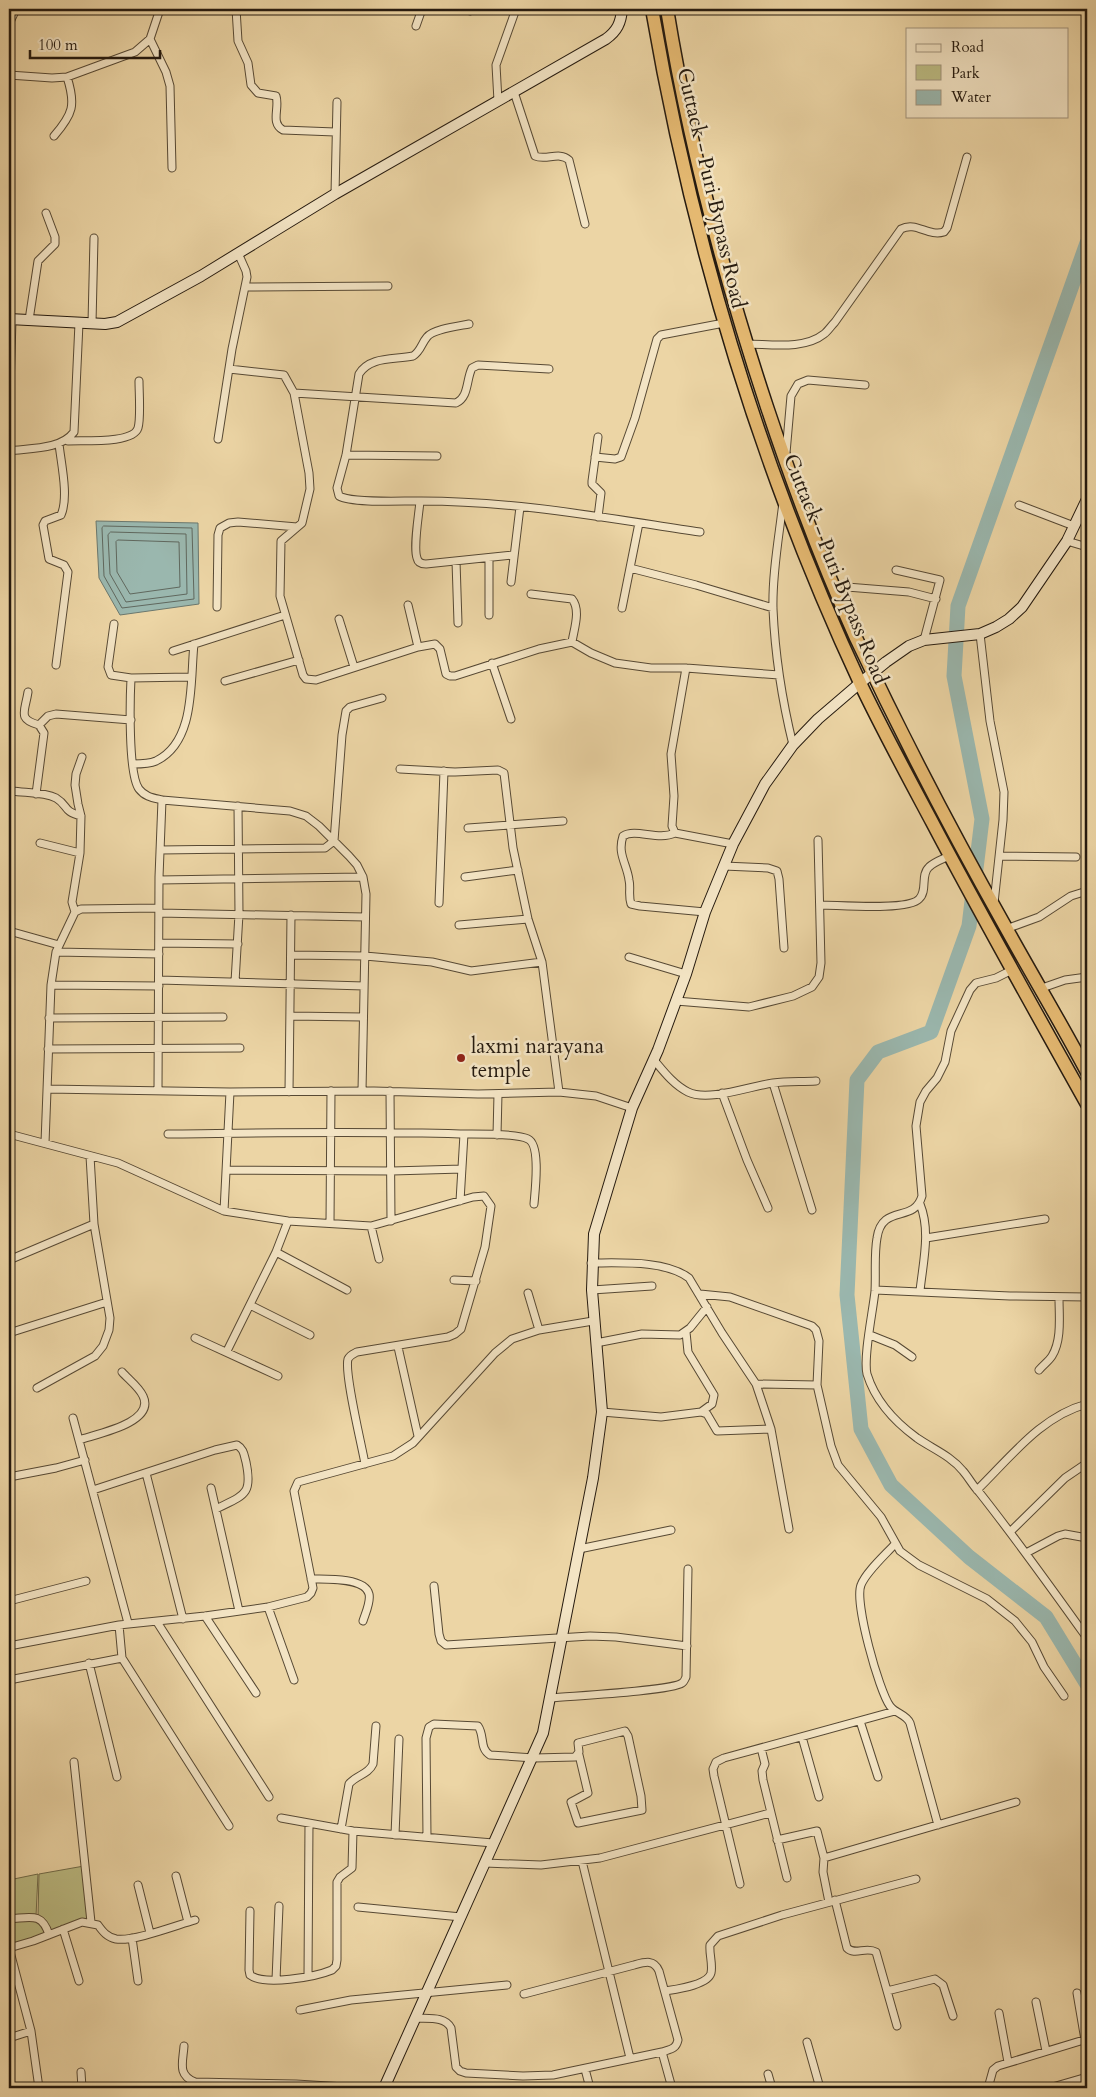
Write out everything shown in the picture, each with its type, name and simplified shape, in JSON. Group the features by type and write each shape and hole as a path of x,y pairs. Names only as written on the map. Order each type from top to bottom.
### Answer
{"highway":[{"name":"Cuttack - Puri Bypass Road","path":"652,9 670,103 724,323 783,499 860,683 963,882 1087,1104"},
{"name":"Cuttack - Puri Bypass Road","path":"667,9 700,171 731,295 785,461 820,551 855,635 958,840 1087,1072"}],"street":[{"path":"9,24 16,9"},
{"path":"9,75 52,78 68,77 135,52 150,39 160,9"},
{"path":"236,9 238,41 248,63 251,85 258,94 276,96 278,101 276,123 278,127 283,130 335,132"},
{"path":"416,26 422,9"},
{"path":"498,101 496,65 516,9"},
{"path":"9,425 10,319 92,323 117,322 615,33 619,26 622,9"},
{"path":"150,39 166,72 170,86 172,168"},
{"path":"54,136 71,113 72,93 68,77"},
{"path":"514,92 535,156 540,158 559,155 565,156 569,160 585,224"},
{"path":"335,194 337,102"},
{"path":"747,344 799,344 811,341 824,334 835,322 901,229 913,226 933,234 944,232 947,228 967,156"},
{"path":"30,320 38,261 54,244 55,237 46,213"},
{"path":"92,323 94,238"},
{"path":"218,439 245,287 246,271 238,253"},
{"path":"245,287 388,286"},
{"path":"68,440 74,432 76,418 79,322"},
{"path":"598,457 616,459 622,454 635,418 657,339 666,333 724,323"},
{"path":"469,324 432,333 425,339 418,353 413,356 373,361 363,366 358,374 346,455 337,492 342,498 384,502 420,501 520,507 700,532"},
{"path":"294,393 456,403 465,396 472,368 478,365 549,369"},
{"path":"229,369 284,375 294,393 309,473 310,489 305,514 298,527 281,541 280,596 303,675 311,680 418,647 435,644 446,674 450,676 539,649 572,642 611,662 651,668 686,668 779,675"},
{"path":"785,461 791,396 798,384 808,380 865,385"},
{"path":"9,451 59,444 68,440 110,440 134,435 138,429 139,381"},
{"path":"598,437 598,457 592,481 592,484 601,493 598,517"},
{"path":"56,665 68,572 64,565 50,559 43,525 45,521 61,515 63,511 64,489 59,444"},
{"path":"346,455 437,456"},
{"path":"783,499 773,608 779,675 784,707 794,744"},
{"path":"384,2088 534,1758 543,1733 597,1456 602,1412 593,1321 592,1263 594,1234 633,1106 653,1063 686,974 705,912 732,844 765,784 794,744 818,719 873,672 900,652 929,640 977,634 996,627 1009,619 1022,607 1066,541 1087,499"},
{"path":"420,501 417,559 420,563 426,564 513,555"},
{"path":"1019,505 1074,526"},
{"path":"511,582 520,507"},
{"path":"217,607 218,535 220,528 229,523 238,522 298,527"},
{"path":"622,608 639,523"},
{"path":"1066,541 1087,547"},
{"path":"488,615 489,558"},
{"path":"456,561 458,623"},
{"path":"630,568 773,608"},
{"path":"896,570 940,580 929,640"},
{"path":"847,587 909,592 936,599"},
{"path":"531,594 572,599 576,604 576,611 572,642"},
{"path":"408,606 418,647"},
{"path":"173,651 285,615"},
{"path":"339,618 354,667"},
{"path":"114,624 109,672 114,676 131,678 190,677"},
{"path":"977,634 990,721 1004,792 1000,856 994,906"},
{"path":"133,764 155,762 164,756 182,735 188,710 194,644"},
{"path":"225,681 299,660"},
{"path":"492,663 511,719"},
{"path":"675,833 672,826 674,796 671,754 686,668"},
{"path":"131,678 134,778 138,788 148,797 162,800 290,811 306,816 319,826 357,865 363,877 366,894 362,1091"},
{"path":"28,692 24,715 25,720 39,725 44,733 36,794"},
{"path":"160,850 325,848 334,841 342,735 346,711 350,707 382,698"},
{"path":"39,725 48,716 56,714 131,720"},
{"path":"76,912 72,902 80,854 82,816 75,784 76,774 82,757"},
{"path":"400,769 444,771 498,770 504,773 518,870 528,919 542,962 559,1092"},
{"path":"439,903 444,771"},
{"path":"9,792 36,794 57,799 70,813 82,816"},
{"path":"158,1091 159,880 162,800"},
{"path":"235,982 238,944 238,806"},
{"path":"468,828 563,822"},
{"path":"705,912 631,904 629,898 629,877 621,851 623,836 630,834 666,836 675,833 732,844"},
{"path":"676,1002 749,1007 793,996 812,987 819,977 821,963 818,840"},
{"path":"40,843 80,854"},
{"path":"821,905 878,906 912,903 920,899 923,892 924,874 928,867 949,856"},
{"path":"1000,856 1076,857"},
{"path":"724,866 768,868 776,871 779,879 784,948"},
{"path":"465,877 518,870"},
{"path":"159,880 238,881 363,877"},
{"path":"1006,929 1039,917 1071,896 1087,891"},
{"path":"46,1144 51,985 57,948 76,912 88,908 365,917"},
{"path":"289,1092 291,915"},
{"path":"459,925 528,919"},
{"path":"9,931 57,948 159,954"},
{"path":"159,943 238,944"},
{"path":"291,955 365,956 432,962 471,971 542,962"},
{"path":"628,957 686,974"},
{"path":"920,1291 926,1238 925,1220 920,1204 922,1188 916,1126 920,1102 937,1078 945,1062 952,1031 970,990 976,983 996,978 1012,970"},
{"path":"1042,988 1065,980 1087,977"},
{"path":"51,985 235,982 364,986"},
{"path":"290,1016 364,1016"},
{"path":"49,1018 223,1017"},
{"path":"48,1049 158,1050 240,1048"},
{"path":"653,1063 690,1092 698,1094 722,1093 773,1083 816,1081"},
{"path":"773,1083 812,1210"},
{"path":"47,1089 498,1094 559,1092 596,1096 633,1106"},
{"path":"330,1223 331,1091"},
{"path":"224,1211 230,1092"},
{"path":"390,1092 392,1132 391,1221"},
{"path":"722,1093 747,1160 768,1208"},
{"path":"498,1094 498,1135"},
{"path":"168,1134 392,1132 498,1135 528,1139 533,1144 536,1152 534,1204"},
{"path":"9,1134 118,1163 224,1211 288,1221 371,1226 460,1200 484,1196 491,1206 486,1247 461,1328 455,1334 398,1347 357,1352 350,1356 348,1360 348,1376 365,1464"},
{"path":"460,1200 464,1134"},
{"path":"37,1388 95,1356 103,1346 109,1330 110,1318 94,1224 90,1156"},
{"path":"226,1170 392,1171 462,1169"},
{"path":"920,1204 914,1209 890,1216 880,1224 876,1238 875,1290 866,1355 867,1372 879,1401 892,1416 917,1438 946,1455 963,1470 1087,1638"},
{"path":"926,1238 1045,1219"},
{"path":"227,1351 276,1252 288,1221"},
{"path":"9,1260 94,1224"},
{"path":"371,1226 379,1259"},
{"path":"276,1252 347,1290"},
{"path":"592,1263 631,1263 672,1269 689,1278 756,1384 771,1429 789,1529"},
{"path":"454,1280 476,1281"},
{"path":"592,1290 652,1286"},
{"path":"875,1290 1059,1298 1087,1297"},
{"path":"528,1293 538,1330"},
{"path":"700,1294 730,1296 812,1326 816,1330 818,1341 817,1385 831,1446 838,1465 881,1517 895,1544 908,1559 987,1599 1005,1612 1032,1642 1044,1667 1064,1696"},
{"path":"1038,1370 1052,1357 1056,1348 1059,1298"},
{"path":"9,1333 107,1302"},
{"path":"250,1305 310,1335"},
{"path":"596,1343 642,1334 680,1335 686,1332 707,1307"},
{"path":"9,1646 128,1623 157,1622 268,1607 307,1597 313,1588 294,1491 295,1485 303,1480 394,1456 413,1443 503,1345 512,1339 538,1330 593,1321"},
{"path":"686,1332 688,1352 714,1395 712,1404 701,1412"},
{"path":"870,1335 895,1345 912,1356"},
{"path":"195,1338 227,1351 278,1376"},
{"path":"398,1347 418,1436"},
{"path":"79,1440 131,1422 140,1417 144,1411 145,1403 143,1396 122,1372"},
{"path":"756,1384 817,1385"},
{"path":"976,1490 1045,1424 1062,1413 1087,1404"},
{"path":"602,1412 661,1417 701,1412 707,1414 718,1431 722,1432 771,1429"},
{"path":"73,1418 94,1490 128,1623"},
{"path":"94,1490 215,1450 237,1445 242,1448 244,1454 249,1484 246,1491 240,1497 216,1509"},
{"path":"9,1477 85,1460"},
{"path":"1010,1532 1065,1478 1087,1463"},
{"path":"146,1473 183,1619"},
{"path":"211,1488 239,1611"},
{"path":"579,1549 671,1530"},
{"path":"1026,1553 1065,1534 1087,1538"},
{"path":"895,1544 864,1580 859,1593 865,1628 881,1687 890,1706 907,1717 910,1723 938,1825"},
{"path":"551,1698 676,1686 683,1683 686,1677 688,1569"},
{"path":"312,1579 341,1579 366,1588 369,1598 363,1621"},
{"path":"9,1601 86,1581"},
{"path":"434,1586 439,1634 441,1641 446,1645 561,1638 616,1637 687,1646"},
{"path":"268,1607 294,1680"},
{"path":"205,1616 256,1693"},
{"path":"157,1622 269,1797"},
{"path":"119,1625 122,1658 229,1826"},
{"path":"9,1680 122,1658"},
{"path":"89,1663 117,1777"},
{"path":"740,1884 714,1776 713,1769 716,1762 724,1758 895,1711"},
{"path":"860,1721 878,1777"},
{"path":"427,1837 426,1738 429,1727 434,1724 478,1726 481,1730 483,1747 490,1754 534,1758 575,1757 579,1755"},
{"path":"341,1829 349,1784 353,1778 370,1769 373,1764 376,1726"},
{"path":"625,1731 628,1736 641,1796 642,1810 578,1823 571,1802 588,1793 579,1755 578,1743 625,1731"},
{"path":"802,1737 819,1797"},
{"path":"395,1834 399,1739"},
{"path":"761,1748 765,1766 762,1775 787,1878"},
{"path":"74,1762 91,1922"},
{"path":"824,1858 1016,1802"},
{"path":"485,1863 541,1865 582,1861 630,1851 770,1813"},
{"path":"281,1818 353,1831 494,1843"},
{"path":"308,1976 309,1823"},
{"path":"250,1911 250,1975 254,1978 276,1980 326,1973 332,1970 336,1966 337,1882 340,1877 352,1868 353,1831"},
{"path":"777,1840 817,1831 824,1858 823,1872 847,1948 855,1952 872,1949 876,1952 897,2026"},
{"path":"582,1861 630,2058"},
{"path":"39,2088 31,2031 9,1948 82,1922 91,1922 98,1925 104,1933 117,1940 132,1938 191,1921 176,1876"},
{"path":"665,1991 708,1979 711,1972 710,1945 718,1936 832,1901 916,1879"},
{"path":"138,1886 150,1933"},
{"path":"276,1980 279,1906"},
{"path":"358,1907 461,1917"},
{"path":"9,1919 37,1917 43,1920 49,1935"},
{"path":"63,1929 79,1981"},
{"path":"132,1938 138,1981"},
{"path":"415,2018 442,2020 448,2023 451,2028 456,2067 466,2073 523,2076 554,2074 662,2052 677,2046 678,2040 660,1971 653,1963 648,1962 524,1994"},
{"path":"887,1991 936,1979 943,1984 953,2016"},
{"path":"300,2010 351,2000 507,1985"},
{"path":"988,2088 993,2070 1008,2062 1086,2040 1077,1993"},
{"path":"1036,2002 1046,2051"},
{"path":"999,2013 1008,2062"},
{"path":"9,2038 31,2031"},
{"path":"807,2042 820,2088"},
{"path":"184,2046 183,2073 187,2078 195,2082 361,2088"},
{"path":"662,2052 672,2088"},
{"path":"585,2069 590,2088"},
{"path":"81,2072 82,2088"},
{"path":"768,2074 772,2088"},
{"path":"1050,2088 1087,2077"}],"green space":[{"path":"84,1866 90,1921 49,1934 38,1916 39,1874"},
{"path":"38,1874 36,1916 9,1918 9,1880"},
{"path":"37,1919 47,1934 9,1946 9,1920"}],"water":[{"path":"96,521 198,523 199,604 120,615 99,578"}],"waterway":[{"path":"1087,243 958,606 954,676 982,819 969,926 931,1032 878,1052 857,1080 847,1295 861,1429 891,1485 969,1557 1046,1617 1087,1684"}],"place":[{"name":"laxmi narayana temple","path":"461,1058"}]}
